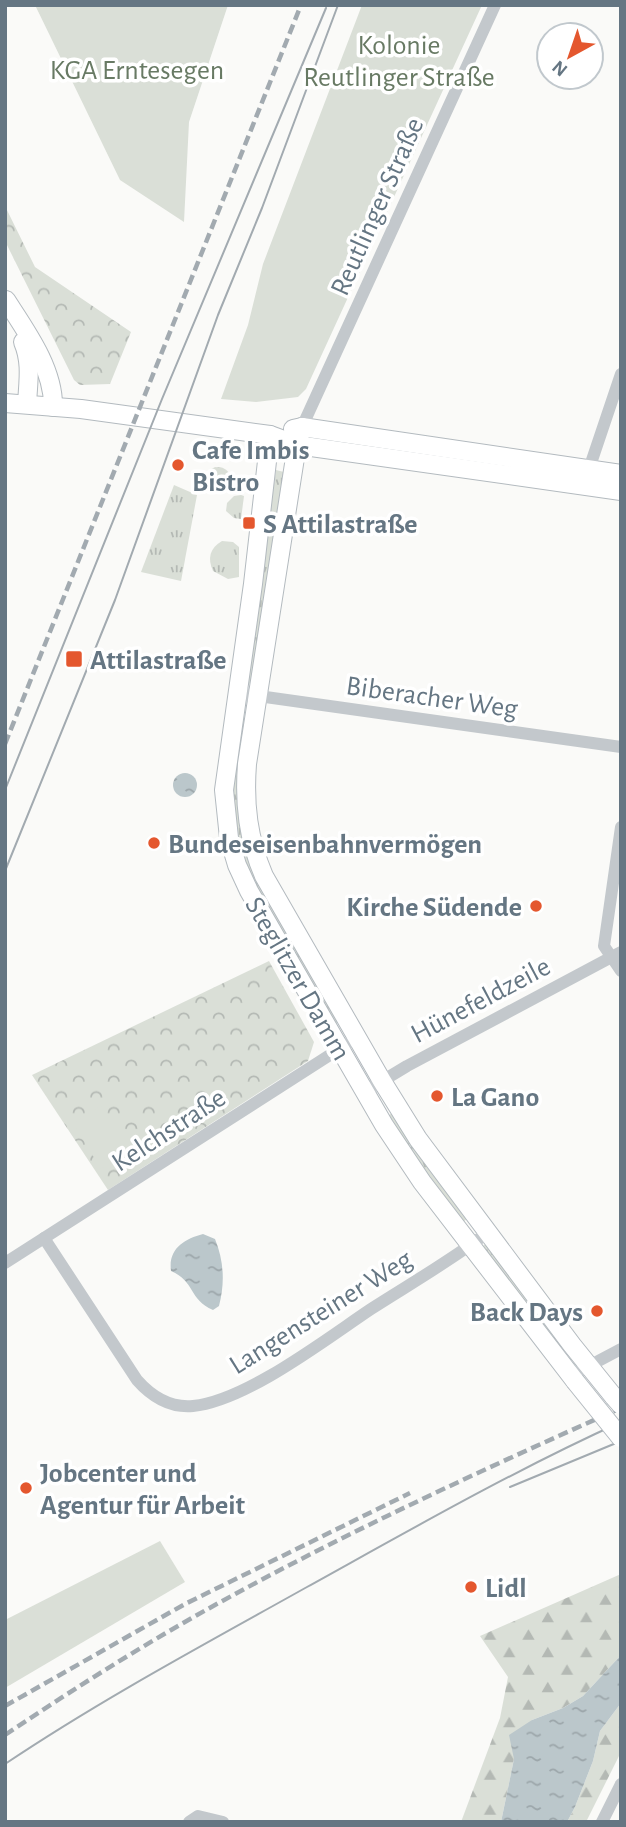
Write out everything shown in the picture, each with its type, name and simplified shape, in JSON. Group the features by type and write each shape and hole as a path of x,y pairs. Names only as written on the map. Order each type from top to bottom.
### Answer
{"main road":[{"path":"6,299 28,354 27,404"},
{"path":"6,299 35,348 50,382 54,393 53,407"},
{"path":"5,403 270,435 297,445 588,478 621,474"},
{"path":"270,435 302,427 588,478 621,491"},
{"name":"Steglitzer Damm","path":"302,427 257,696 245,797 254,853 264,876 382,1081 433,1160 621,1405"},
{"name":"Steglitzer Damm","path":"270,435 253,584 224,790 226,826 233,854 249,891 364,1092 422,1182 621,1438"}],"street":[{"name":"Reutlinger Straße","path":"302,427 495,5"},
{"path":"588,478 621,374"},
{"name":"Biberacher Weg","path":"237,693 621,747"},
{"path":"621,827 604,946 616,954 621,971"},
{"name":"Hünefeldzeile","path":"364,1092 616,954"},
{"name":"Kelchstraße","path":"5,1263 357,1038"},
{"name":"Langensteiner Weg","path":"44,1238 137,1380 151,1394 180,1406 216,1401 265,1378 471,1246 487,1233"},
{"path":"573,1378 593,1370 621,1349"},
{"path":"607,1819 621,1784"},
{"path":"189,1822 198,1816 223,1822"}],"green space":[{"name":"KGA Erntesegen","path":"35,5 228,5 189,122 184,222 120,180"},
{"name":"Kolonie Reutlinger Straße","path":"362,5 482,5 306,389 298,397 256,402 221,399 248,325 263,264"},
{"path":"5,206 35,267 131,332 110,384 80,385 74,380 5,241"},
{"path":"218,467 227,471 231,480 227,489 218,493 209,489 205,480 209,471"},
{"path":"276,470 284,472 251,684 245,682"},
{"path":"174,485 197,495 181,581 141,572"},
{"path":"234,496 244,496 241,519 234,518 226,511 227,503"},
{"path":"222,541 233,542 239,547 239,577 228,579 213,571 211,554"},
{"path":"239,717 247,719 239,802 340,1021 333,1025 268,915 241,855 233,825 230,797"},
{"path":"269,961 314,1042 308,1061 108,1190 32,1075"},
{"path":"101,1106 129,1151 101,1169 73,1123"},
{"path":"393,1112 468,1218 462,1223 387,1117"},
{"path":"486,1244 565,1346 558,1351 481,1247"},
{"path":"160,1541 185,1582 5,1688 5,1620"},
{"path":"621,1574 621,1655 583,1696 563,1708 532,1720 514,1759 501,1822 461,1822 500,1718 508,1677 480,1636"},
{"path":"621,1703 621,1752 586,1822 567,1822 593,1761 600,1731"}],"water":[{"path":"185,773 194,776 197,785 194,794 185,797 176,794 173,785 176,776"},
{"path":"203,1234 215,1239 222,1264 221,1297 219,1306 213,1310 200,1301 179,1275 171,1271 172,1257 179,1246"},
{"path":"621,1655 621,1703 600,1731 593,1761 567,1822 501,1822 514,1759 509,1735 532,1720 563,1708 583,1696"}],"tram line":[{"path":"5,871 115,600 218,315 262,208 338,5"},
{"path":"5,790 162,399 326,8"},
{"path":"5,1764 154,1672 384,1544 501,1481 621,1422"},
{"path":"510,1487 621,1441"}],"railway":[{"path":"5,744 301,5"},
{"path":"5,1735 148,1643 284,1568 427,1497 621,1408"},
{"path":"5,1706 185,1604 410,1493"}],"place":[{"name":"Cafe Imbis Bistro","path":"178,465"},
{"name":"S Attilastraße","path":"249,523"},
{"name":"Attilastraße","path":"74,659"},
{"name":"Bundeseisenbahnvermögen","path":"154,843"},
{"name":"Kirche Südende","path":"536,906"},
{"name":"La Gano","path":"437,1096"},
{"name":"Back Days","path":"597,1311"},
{"name":"Jobcenter und Agentur für Arbeit","path":"26,1488"},
{"name":"Lidl","path":"471,1587"}]}
